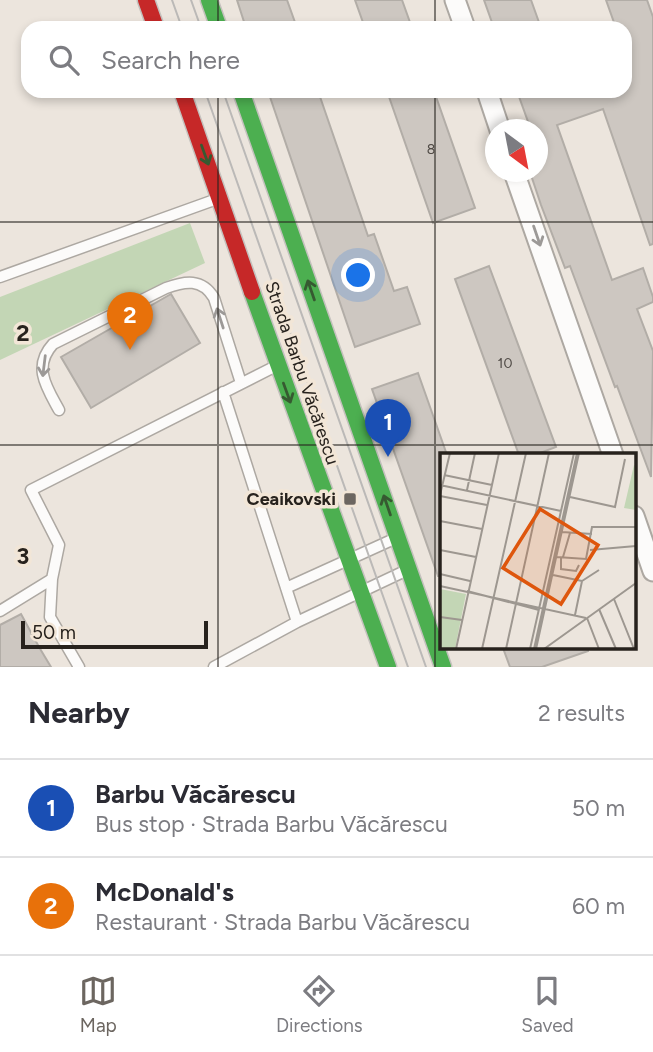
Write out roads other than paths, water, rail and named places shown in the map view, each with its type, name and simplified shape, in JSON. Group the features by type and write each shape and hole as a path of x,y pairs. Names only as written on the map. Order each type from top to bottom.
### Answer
{"main road":[{"path":"146,0 154,21"},
{"path":"209,0 216,21"},
{"name":"Strada Barbu Văcărescu","path":"185,98 277,365 388,667"},
{"name":"Strada Barbu Văcărescu","path":"244,98 443,667"}],"street":[{"path":"455,0 462,21"},
{"path":"489,98 496,119"},
{"path":"517,182 612,453"},
{"path":"636,522 653,571"}],"lane":[{"path":"0,277 221,198"},
{"path":"59,411 41,370 47,351 53,344 180,283 202,285 214,298 241,383"},
{"path":"79,667 50,617 52,579 59,545 31,490 277,365"},
{"path":"223,392 297,622"},
{"path":"286,588 398,537"},
{"path":"214,667 297,622 409,569"},
{"path":"0,611 52,579"}],"tram line":[{"path":"172,0 180,21"},
{"path":"191,0 198,21"},
{"path":"207,98 408,667"},
{"path":"225,98 426,667"}],"place":[{"name":"McDonald's","path":"130,350"},
{"name":"Barbu Văcărescu","path":"388,457"},
{"name":"Ceaikovski","path":"350,499"}]}
